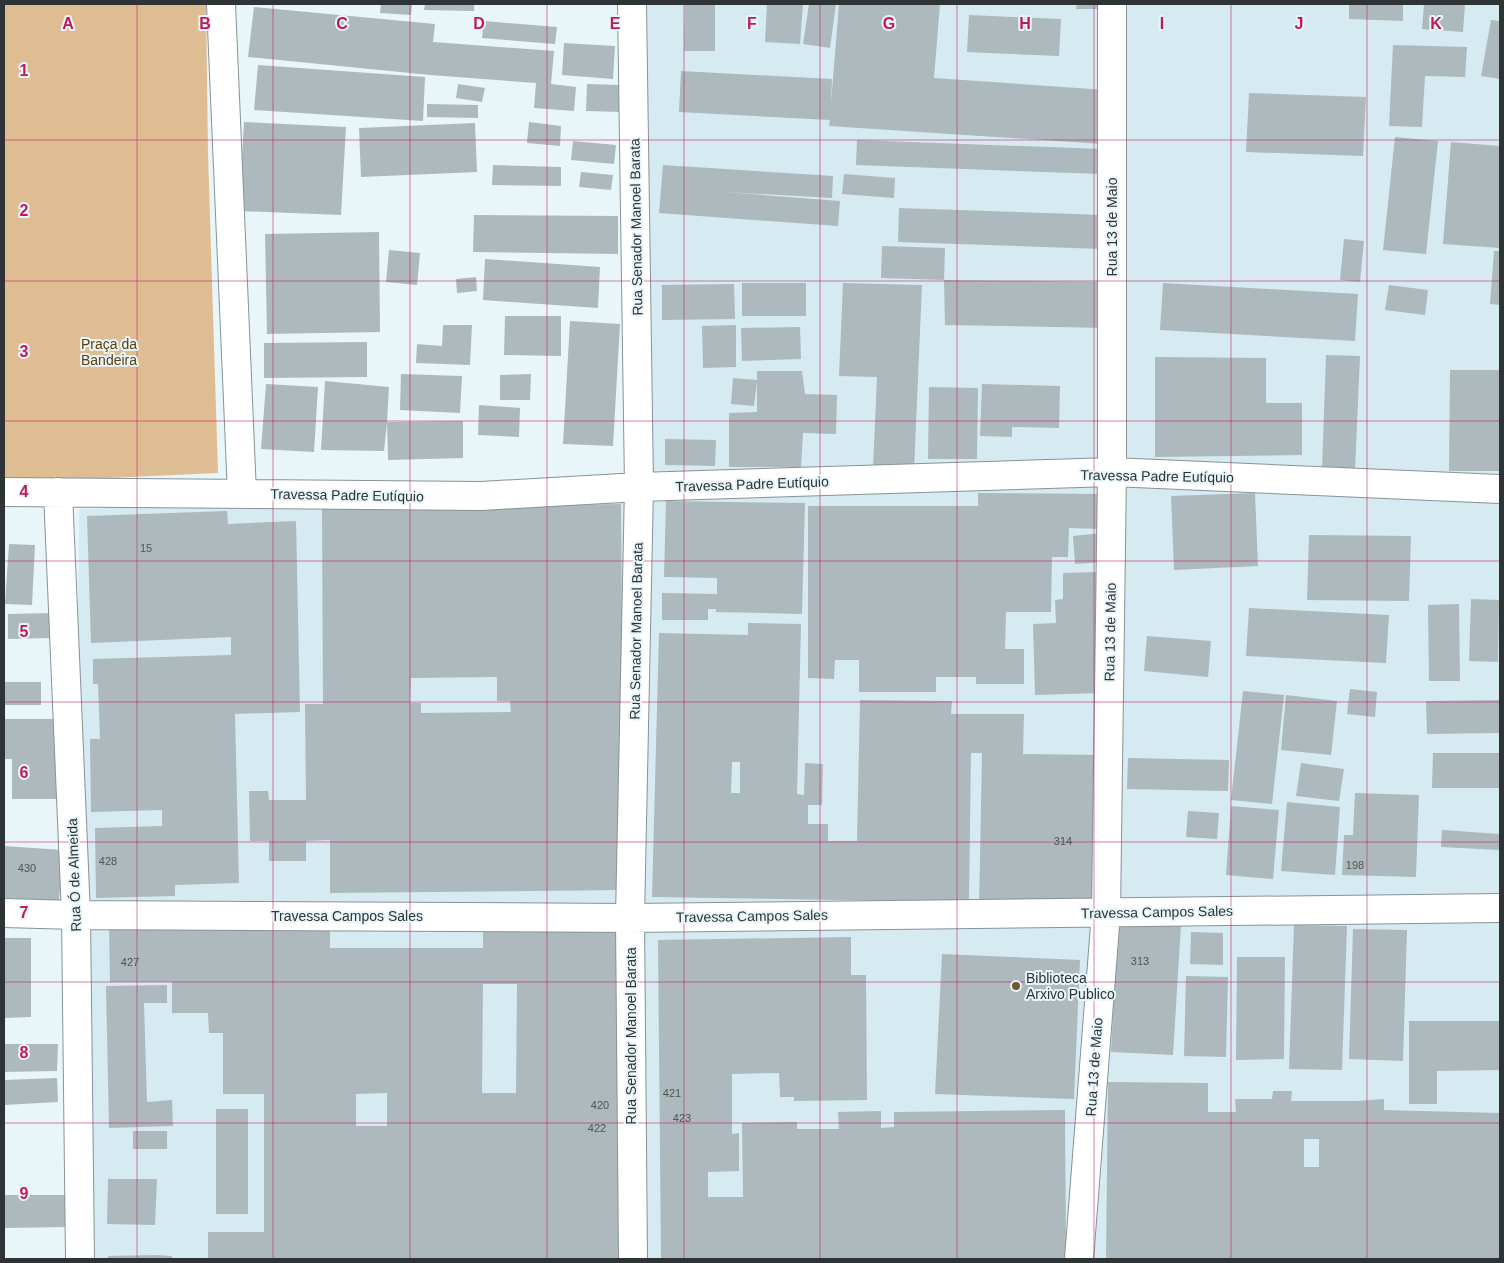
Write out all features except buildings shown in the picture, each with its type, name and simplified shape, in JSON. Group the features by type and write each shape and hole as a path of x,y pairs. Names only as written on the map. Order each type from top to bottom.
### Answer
{"street":[{"path":"221,4 242,494"},
{"name":"Rua Senador Manoel Barata","path":"632,4 639,487 630,918 633,1259"},
{"name":"Rua 13 de Maio","path":"1079,1259 1106,912 1112,472 1112,4"},
{"name":"Travessa Padre Eutíquio","path":"4,492 481,496 639,487 1112,472 1500,489"},
{"name":"Rua Ó de Almeida","path":"58,492 76,915 80,1259"},
{"name":"Travessa Campos Sales","path":"4,913 630,918 1500,908"}],"shaded area":[{"path":"634,4 1500,4 1500,1259 80,1259 76,915 79,509 641,492"}],"green space":[{"name":"Praça da Bandeira","path":"4,4 206,4 208,154 218,473 63,480 4,479"}],"place":[{"name":"Biblioteca Arxivo Publico","path":"1016,986"}]}
